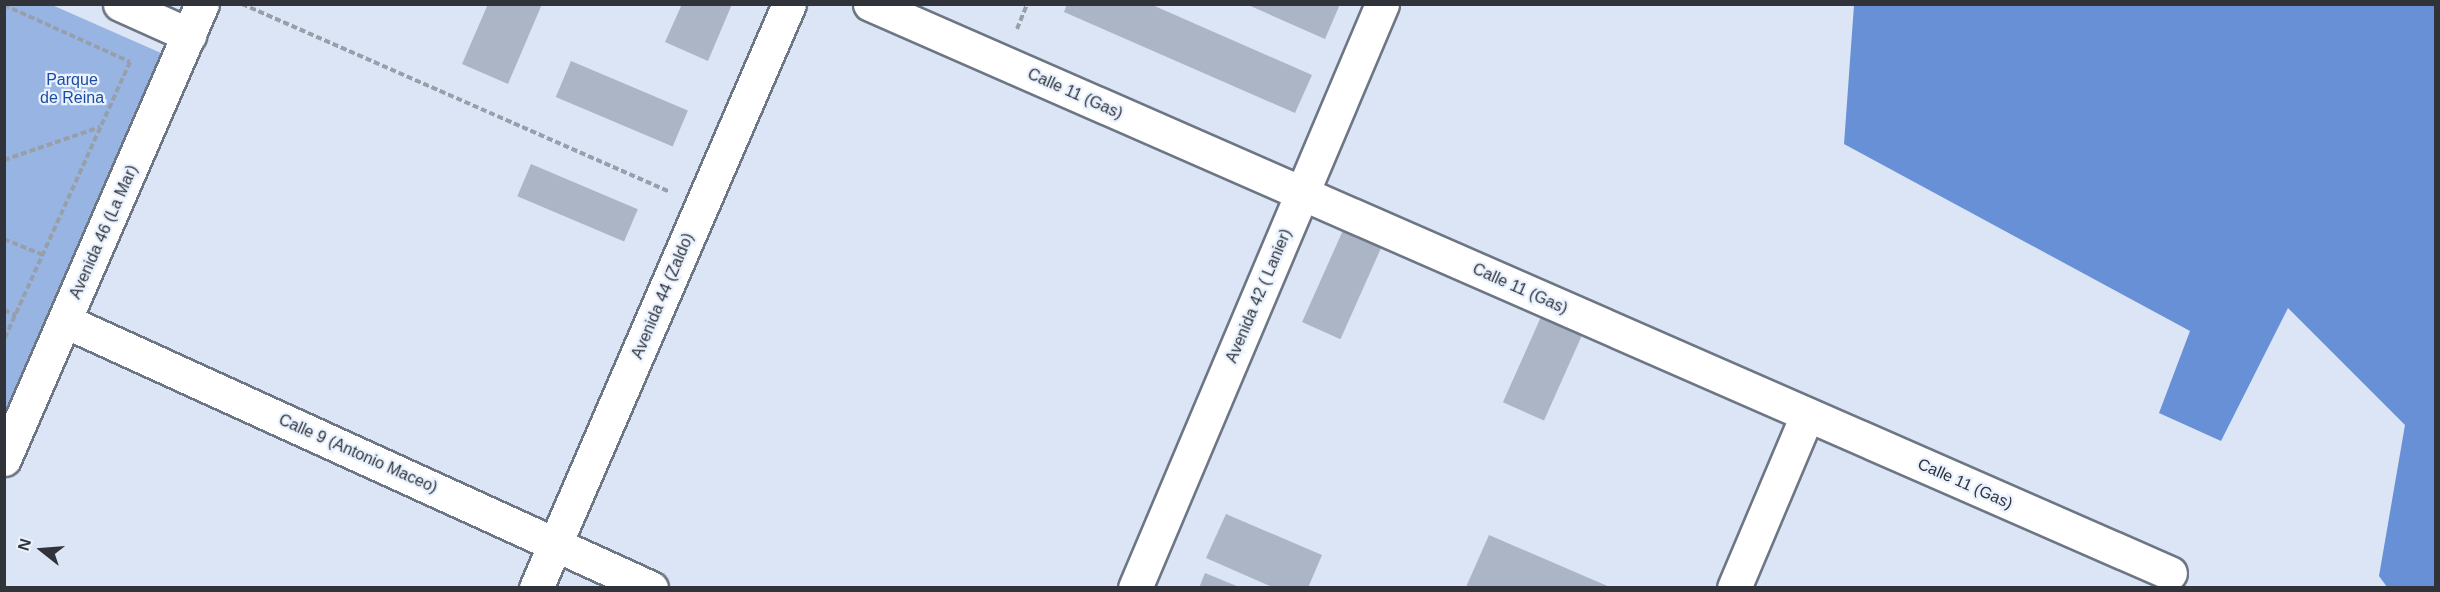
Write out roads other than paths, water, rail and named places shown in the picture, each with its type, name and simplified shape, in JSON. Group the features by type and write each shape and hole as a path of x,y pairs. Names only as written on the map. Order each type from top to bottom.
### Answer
{"street":[{"path":"120,4 189,35"},
{"name":"Avenida 46 (La Mar)","path":"4,459 202,4"},
{"name":"Avenida 44 (Zaldo)","path":"536,588 789,4"},
{"name":"Calle 11 (Gas)","path":"870,4 2170,573"},
{"name":"Avenida 42 ( Lanier)","path":"1135,588 1382,4"},
{"name":"Calle 9 (Antonio Maceo)","path":"65,321 651,588"},
{"path":"1734,588 1807,415"}],"park label":[{"name":"Parque de Reina","path":"72,89"}]}
